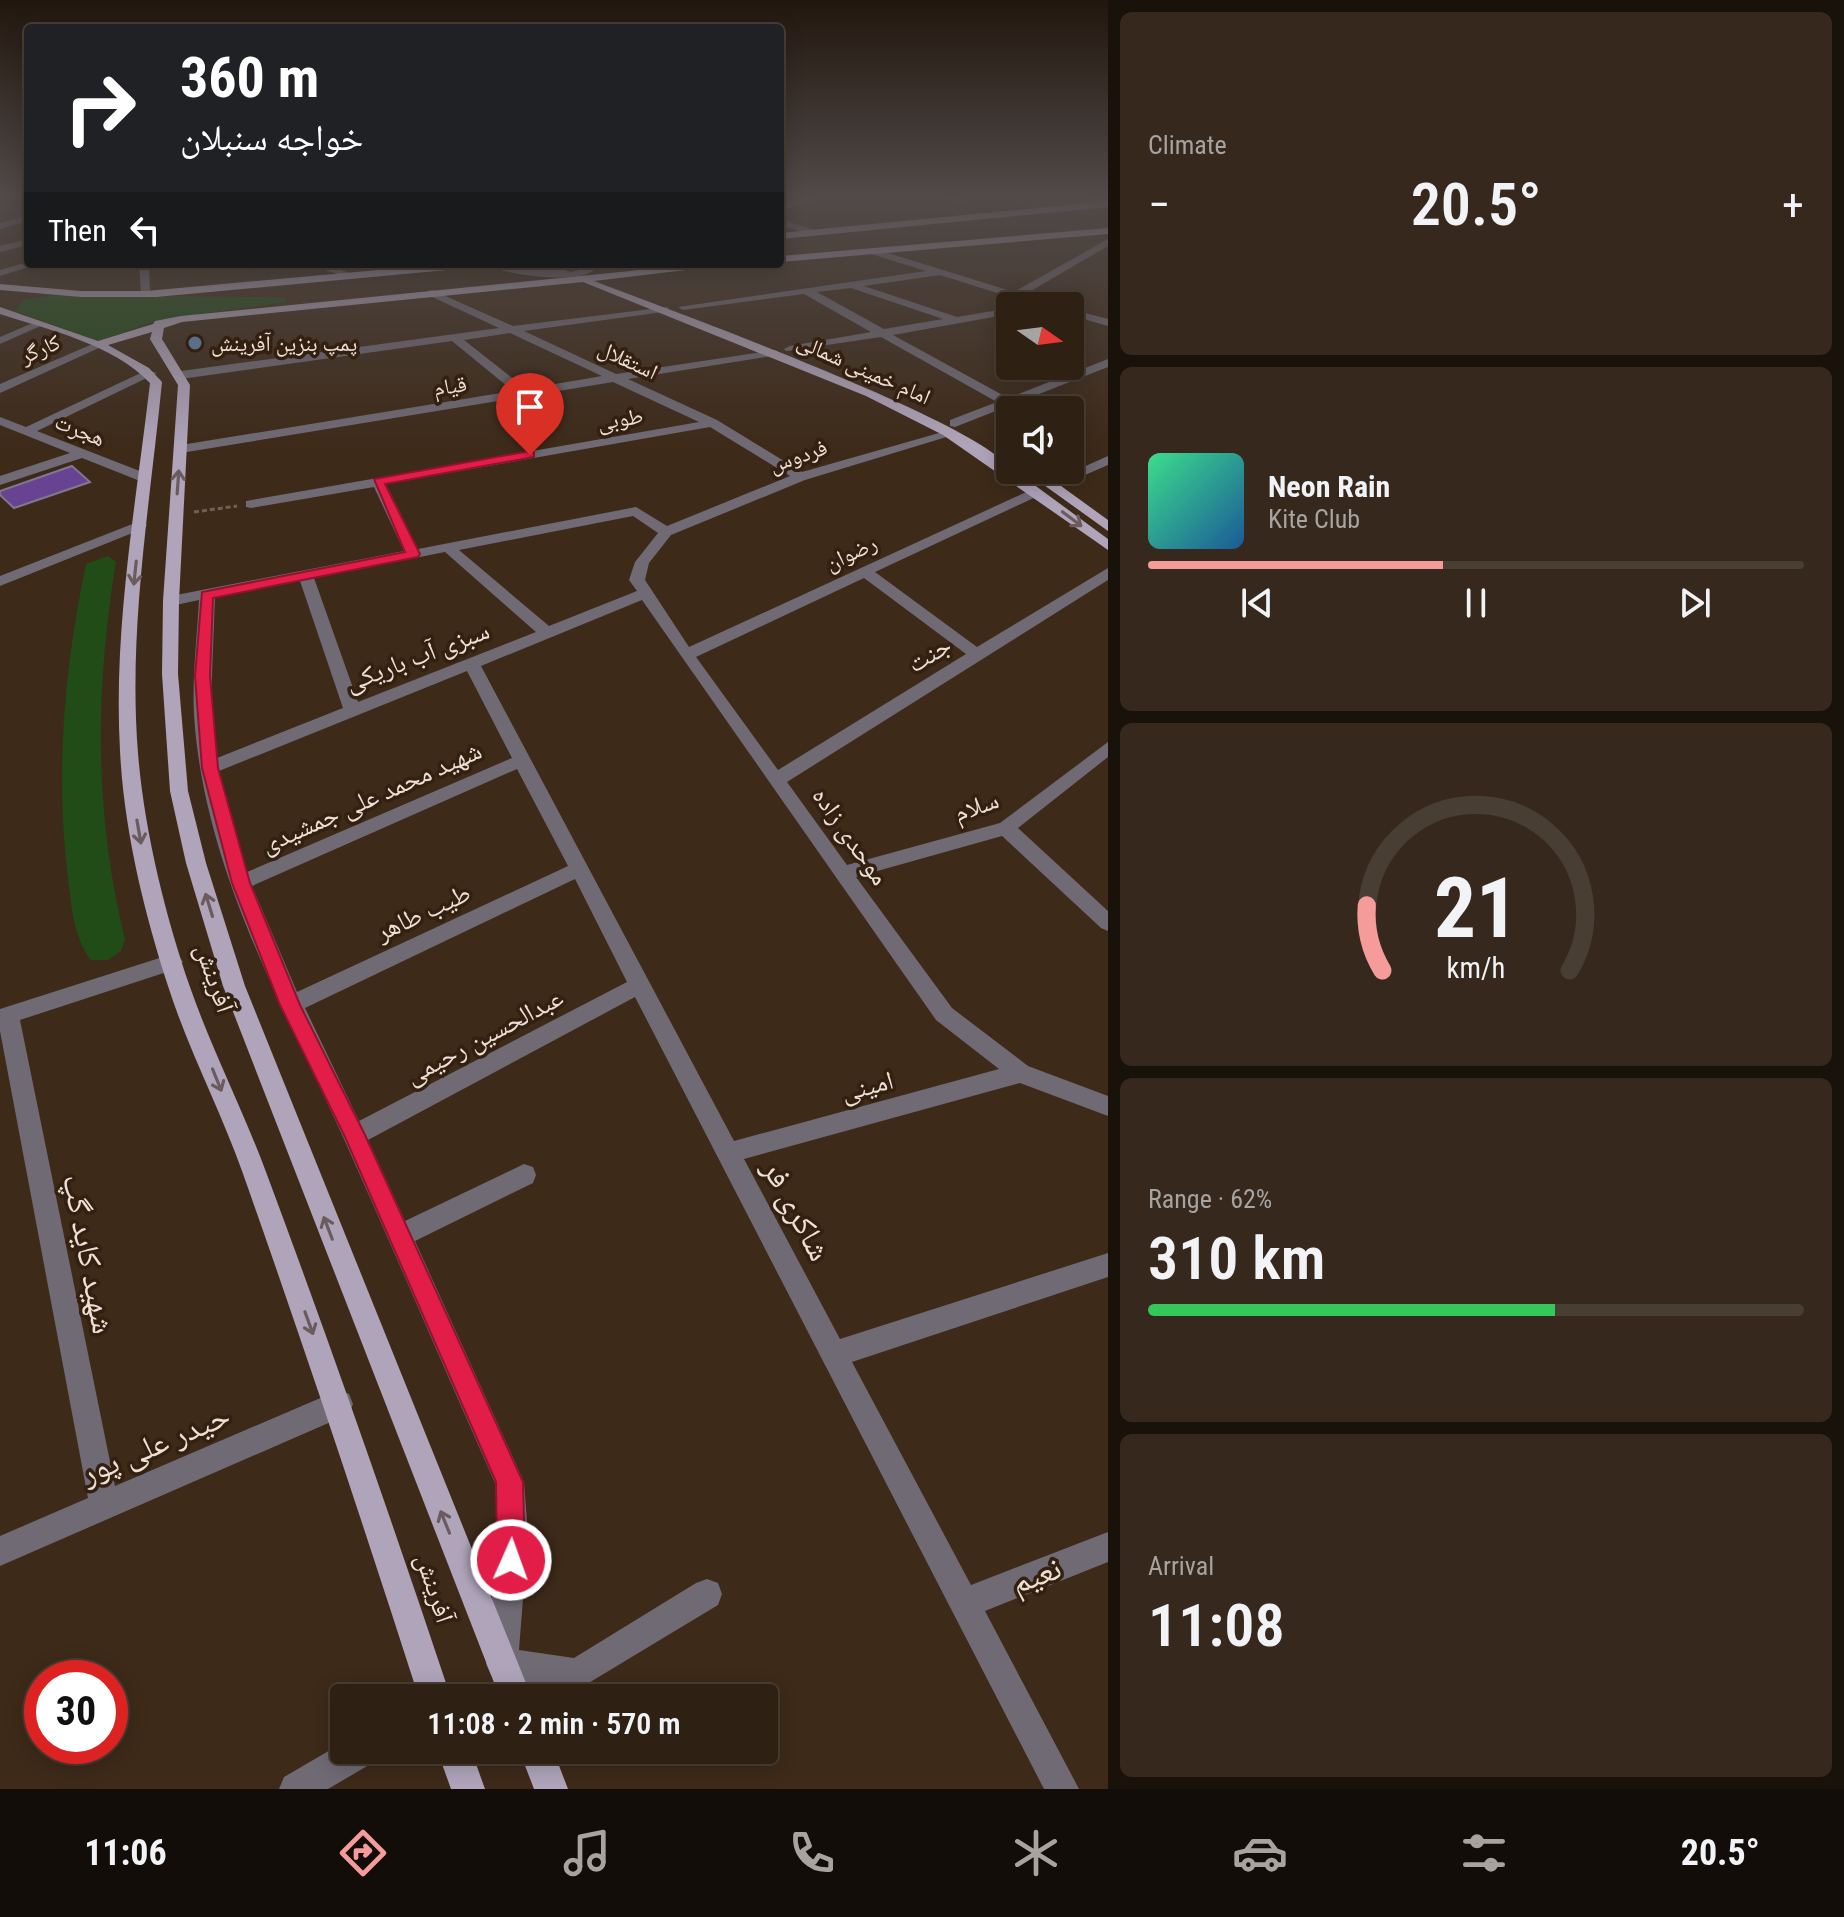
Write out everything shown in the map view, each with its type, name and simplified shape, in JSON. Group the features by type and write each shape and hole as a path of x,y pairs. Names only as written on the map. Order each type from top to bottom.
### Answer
{"main road":[{"path":"146,294 302,280"},
{"path":"386,280 386,286 406,296"},
{"path":"97,345 159,323 540,280"},
{"name":"امام خمینی شمالی","path":"585,280 772,352 996,449"},
{"path":"613,289 629,280"},
{"name":"امام خمینی شمالی","path":"647,280 683,307 885,387 952,428 1108,546"},
{"path":"0,287 46,292 277,295 293,299 278,308"},
{"path":"3,311 17,300 46,292"},
{"path":"3,311 97,345 151,373"},
{"path":"159,323 156,339 181,375"},
{"name":"آفرینش","path":"151,373 156,382 155,404 140,525 127,685 129,754 142,848 172,962 248,1155 339,1404 430,1684"},
{"name":"آفرینش","path":"181,375 181,449 171,601 172,725 179,791 196,863 221,945 336,1250 510,1684"},
{"path":"155,404 183,401"},
{"path":"1050,485 1108,527"},
{"path":"459,1764 468,1789"},
{"path":"541,1764 551,1789"}],"street":[{"path":"145,280 146,294"},
{"path":"503,286 505,280"},
{"path":"683,307 877,280"},
{"path":"969,280 1006,292"},
{"path":"1021,292 1041,280"},
{"path":"851,284 956,320"},
{"path":"807,291 996,396"},
{"name":"استقلال","path":"432,293 712,423 800,477"},
{"path":"181,375 663,309"},
{"path":"790,349 996,313"},
{"path":"1084,316 1108,323"},
{"path":"0,331 34,322"},
{"path":"0,341 34,322"},
{"path":"455,338 525,394"},
{"name":"کارگر","path":"0,389 97,345"},
{"name":"قیام","path":"181,449 772,352"},
{"name":"فردوس","path":"1022,396 1106,365"},
{"path":"27,431 151,373"},
{"name":"فردوس","path":"666,532 800,477 952,428 996,407"},
{"name":"هجرت","path":"0,421 145,478"},
{"name":"طوبی","path":"251,504 712,423"},
{"path":"0,481 83,453"},
{"path":"1050,485 1108,460"},
{"path":"378,481 413,554"},
{"name":"رضوان","path":"686,655 1035,492"},
{"path":"171,601 636,511 666,532 642,562 637,580 644,594"},
{"path":"0,581 140,525"},
{"path":"447,547 547,633"},
{"path":"864,571 977,655"},
{"name":"جنت","path":"776,780 1108,573"},
{"path":"306,577 352,710"},
{"name":"سبزی آب باریکی","path":"210,768 644,594"},
{"name":"موحدی زاده","path":"644,594 944,1014 1020,1073 1108,1106"},
{"path":"207,595 202,676 210,768 241,883 290,1005 354,1135 509,1482 513,1534 502,1664 577,1674 707,1594"},
{"name":"شاکری فر","path":"471,663 1062,1789"},
{"name":"سلام","path":"843,873 1006,828 1108,748"},
{"name":"شهید محمد علی جمشیدی","path":"241,883 522,760"},
{"path":"1006,828 1108,923"},
{"name":"طیب طاهر","path":"290,1005 579,869"},
{"path":"4,1016 172,962"},
{"name":"عبدالحسین رحیمی","path":"354,1135 640,985"},
{"name":"شهید کاید گپ","path":"4,1016 104,1506"},
{"name":"امینی","path":"729,1153 1020,1073"},
{"path":"400,1236 524,1175"},
{"path":"834,1354 1108,1265"},
{"name":"حیدر علی پور","path":"0,1551 339,1404"},
{"name":"نعیم","path":"965,1603 1108,1547"},
{"path":"296,1789 338,1764"}],"path":[{"path":"176,515 251,504"}],"green space":[{"path":"53,295 266,297 284,298 287,302 158,320 99,341 15,311 23,300"},
{"path":"108,556 116,562 101,704 103,798 115,892 125,939 121,951 108,960 91,960 77,932 70,900 64,839 62,760 67,682 86,564"}],"building":[{"path":"72,466 90,482 14,508 0,495 0,491"}],"place":[{"name":"پمپ بنزین آفرینش","path":"195,343"}],"route":[{"path":"511,1560 513,1534 509,1482 354,1135 290,1005 241,883 210,768 203,717 202,676 207,595 413,554 378,481 530,455"}]}
